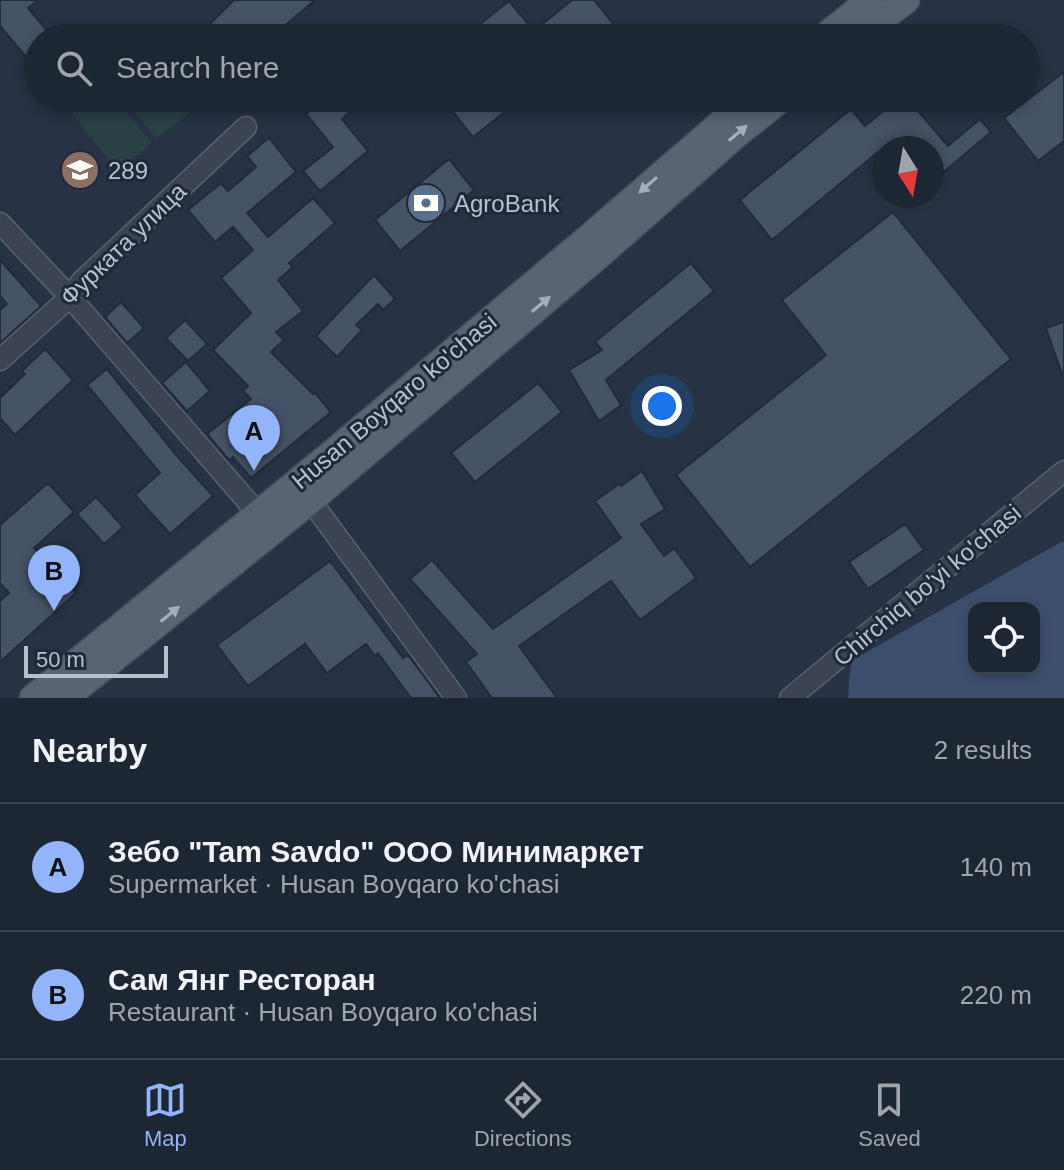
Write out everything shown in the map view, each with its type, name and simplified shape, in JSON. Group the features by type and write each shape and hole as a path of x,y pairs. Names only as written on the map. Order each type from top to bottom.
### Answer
{"main road":[{"path":"840,24 870,0"},
{"path":"876,24 906,0"},
{"name":"Husan Boyqaro ko'chasi","path":"304,491 734,112"},
{"name":"Husan Boyqaro ko'chasi","path":"65,698 266,522 605,250 764,112"},
{"name":"Husan Boyqaro ko'chasi","path":"33,698 266,522"}],"street":[{"name":"Фурката улица","path":"0,360 246,127"},
{"path":"0,223 70,297 266,522"},
{"name":"Chirchiq bo'yi ko'chasi","path":"790,698 1064,471"},
{"path":"304,491 456,698"}],"green space":[{"path":"127,112 152,143 118,171 72,114"},
{"path":"135,112 189,112 190,113 156,139"}],"water":[{"path":"1064,542 1064,698 848,698 851,661"}],"building":[{"path":"0,0 38,0 28,8 41,24 24,24 24,54 0,26"},
{"path":"234,0 315,0 287,24 210,24"},
{"path":"572,0 594,0 613,24 543,24"},
{"path":"509,1 528,24 480,24"},
{"path":"1064,72 1064,141 1038,161 1004,118 1012,112 1040,112 1040,90"},
{"path":"350,112 342,119 368,151 320,191 303,171 333,147 306,114"},
{"path":"453,112 504,112 473,137"},
{"path":"847,112 853,112 865,126 882,112 919,112 939,136 872,136 872,157 772,240 740,200"},
{"path":"980,119 991,132 944,172 944,141 948,146"},
{"path":"269,138 296,172 247,213 268,237 313,198 335,223 289,263 293,267 278,280 303,311 276,332 284,340 271,352 331,412 251,478 233,457 229,460 207,434 251,399 243,391 248,386 213,350 251,313 221,278 253,250 233,227 215,242 188,210 221,183 228,191 256,167 247,156"},
{"name":"AgroBank","path":"449,159 474,190 400,251 375,220"},
{"path":"893,212 1011,359 750,567 676,475 826,355 782,300"},
{"path":"0,260 41,306 0,343 0,310 7,304 0,296"},
{"path":"691,263 714,291 606,380 621,405 599,421 569,370 602,350 595,342"},
{"path":"374,275 395,299 383,310 378,304 356,325 362,330 337,357 316,336"},
{"path":"121,302 144,328 127,343 105,317"},
{"path":"185,320 207,344 188,361 166,338"},
{"path":"1064,322 1064,373 1062,374 1046,328"},
{"path":"45,349 73,380 15,435 0,418 0,398"},
{"path":"186,362 210,391 187,411 162,383"},
{"path":"107,369 213,496 170,534 135,495 160,473 87,385"},
{"path":"538,383 562,412 475,482 451,453"},
{"path":"642,471 665,509 641,524 664,556 674,548 696,578 640,620 611,581 519,646 557,698 492,698 466,662 477,654 410,579 432,560 493,629 621,538 595,501"},
{"path":"48,483 74,512 34,548 76,593 0,662 0,601 9,593 0,583 0,525"},
{"path":"96,497 123,527 104,544 77,514"},
{"path":"905,524 924,550 868,589 849,562"},
{"path":"330,561 403,658 408,655 440,698 411,698 378,653 375,656 366,644 327,673 305,644 248,686 217,645"}],"place":[{"name":"289","path":"80,170"},
{"name":"AgroBank","path":"426,203"},
{"name":"Зебо \"Tam Savdo\" ООО Минимаркет","path":"254,471"},
{"name":"Сам Янг Ресторан","path":"54,611"}]}
